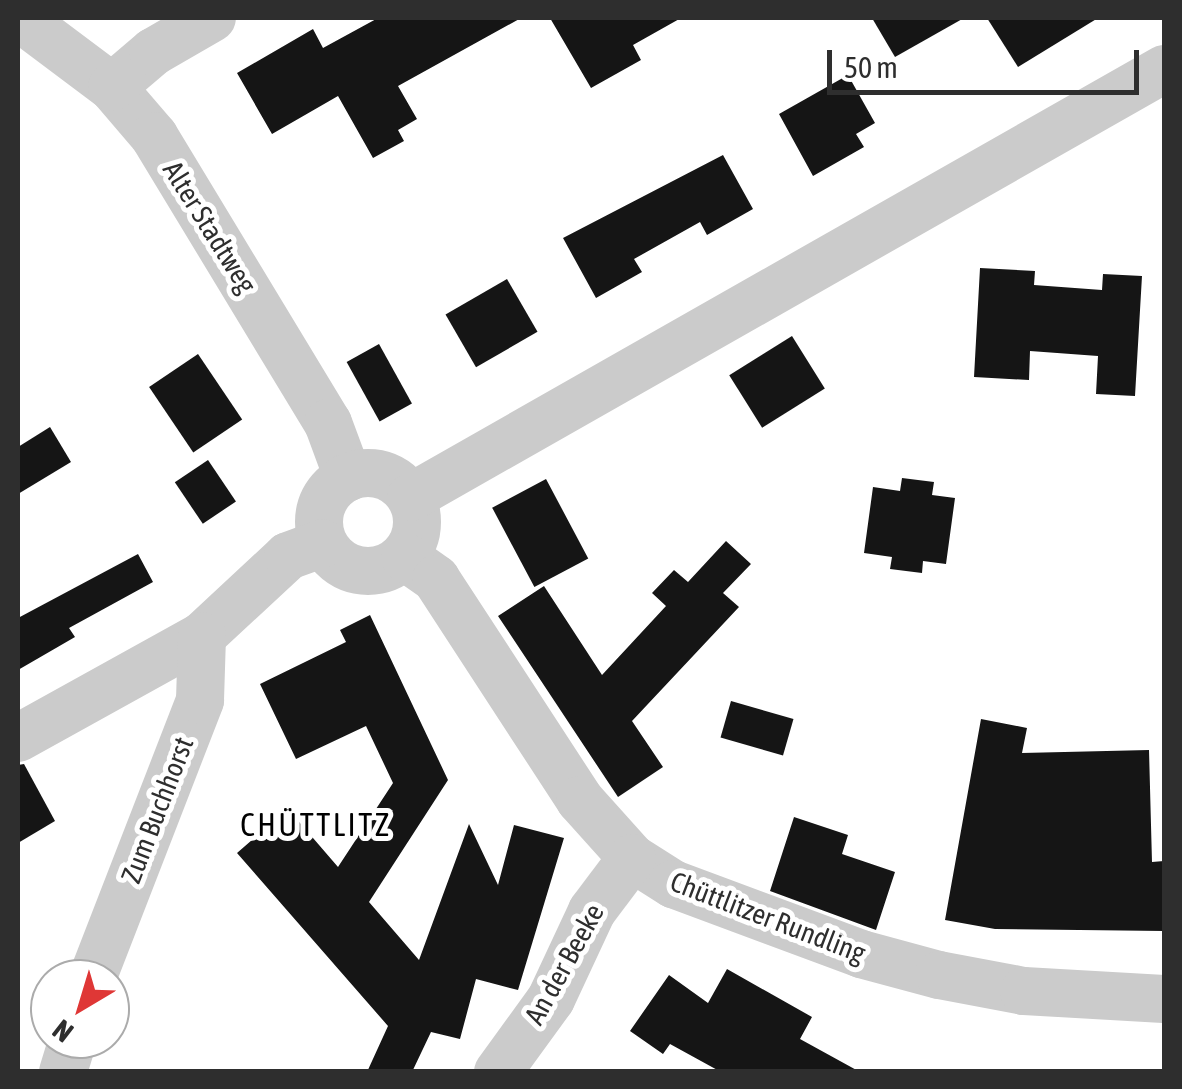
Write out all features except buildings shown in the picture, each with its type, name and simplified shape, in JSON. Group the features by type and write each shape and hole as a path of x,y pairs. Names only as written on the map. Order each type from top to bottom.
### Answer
{"street":[{"name":"Alter Stadtweg","path":"20,18 112,87 154,136 328,423 348,477"},
{"path":"112,87 153,52 212,18"},
{"path":"411,497 1164,68"},
{"path":"348,477 390,477 411,497 416,538 405,556 370,572 334,558 323,543 322,504 348,477"},
{"path":"18,738 202,636 288,556 323,543"},
{"name":"Chüttlitzer Rundling","path":"405,556 436,579 522,720 632,858 674,884 752,916 939,976 1024,991 1164,998"},
{"name":"Zum Buchhorst","path":"100,959 200,700 202,636"},
{"name":"An der Beeke","path":"498,1072 551,999 592,910 632,858"}],"district":[{"name":"CHÜTTLITZ","path":"316,825"}]}
